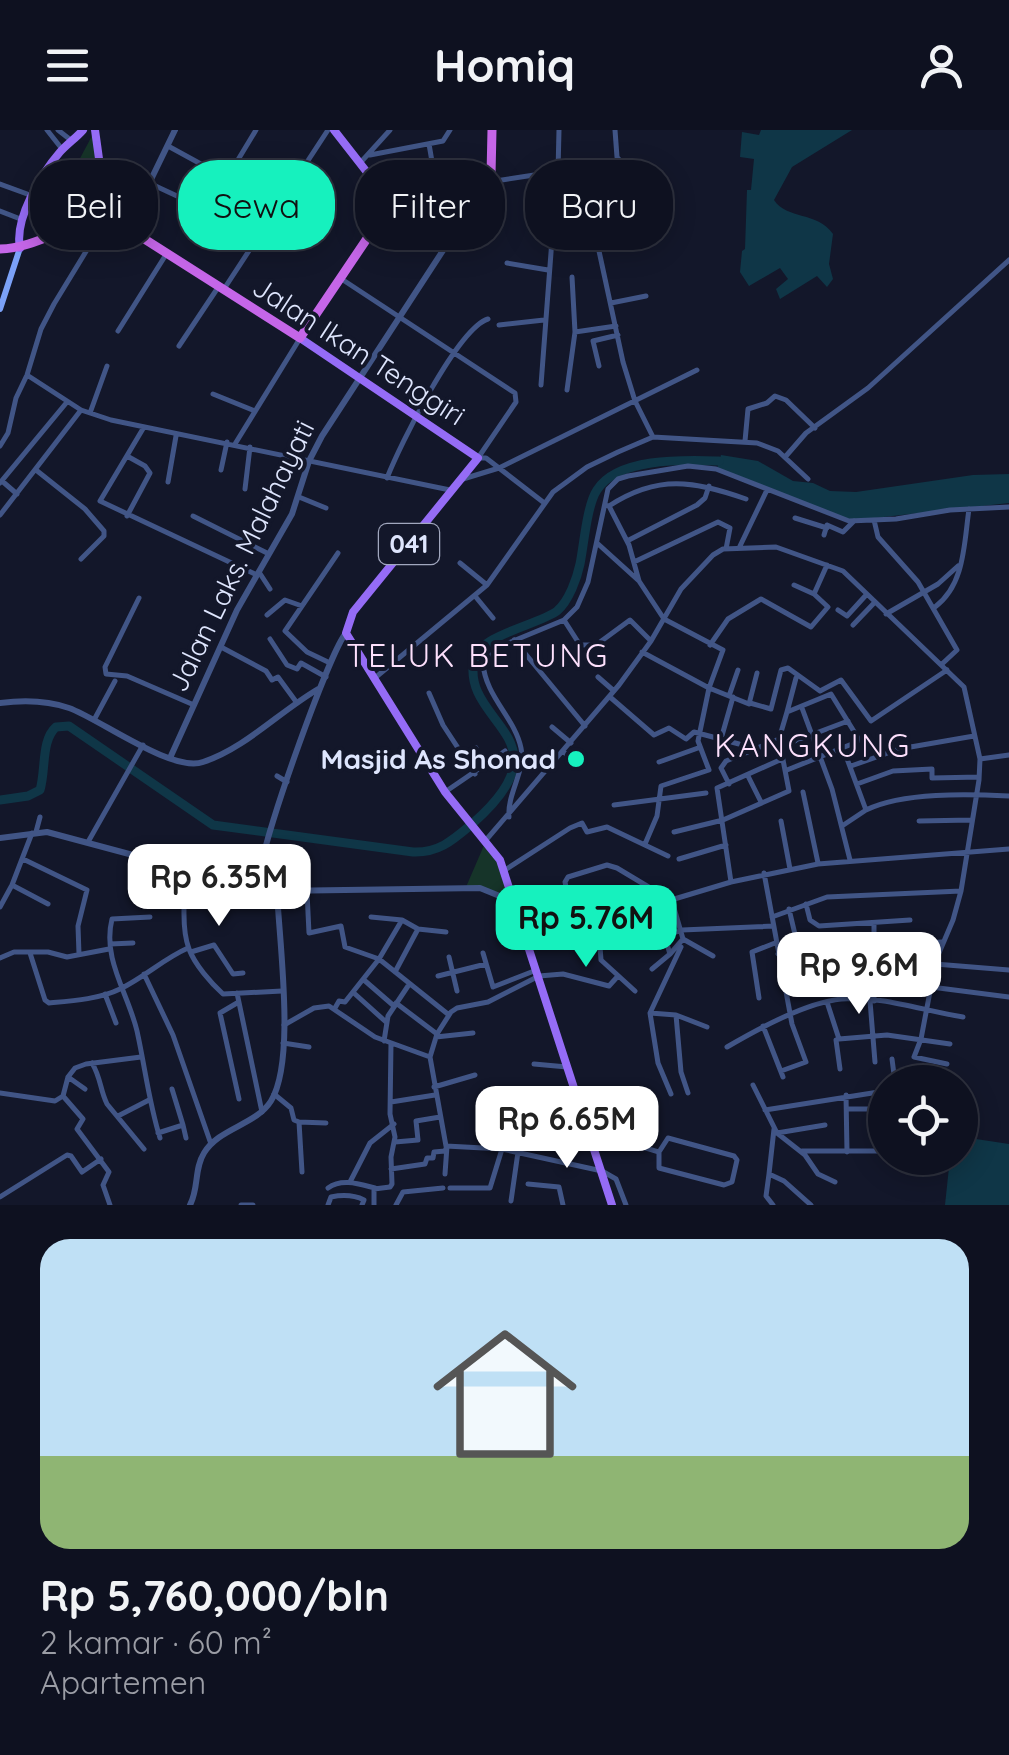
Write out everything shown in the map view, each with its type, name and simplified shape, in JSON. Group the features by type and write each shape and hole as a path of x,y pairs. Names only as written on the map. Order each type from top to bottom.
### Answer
{"highway":[{"path":"491,160 492,130"},
{"path":"0,249 30,244"},
{"name":"Jalan Ikan Tenggiri","path":"158,246 300,338"},
{"path":"300,338 359,250"}],"main road":[{"path":"55,160 83,130"},
{"path":"95,130 99,160"},
{"path":"331,130 359,160"},
{"path":"0,309 30,204"},
{"name":"Jalan Ikan Tenggiri","path":"300,338 478,458"},
{"name":"041","path":"346,633 353,612 478,458"},
{"path":"346,633 444,792 485,838 504,870 612,1205"}],"street":[{"path":"47,130 62,149"},
{"path":"58,130 72,141"},
{"path":"158,165 175,130"},
{"path":"237,160 256,130"},
{"path":"309,160 331,130"},
{"path":"364,160 390,130"},
{"path":"370,156 443,141 450,130"},
{"path":"556,160 560,130"},
{"path":"614,130 620,160"},
{"path":"430,144 433,160"},
{"path":"168,146 193,160"},
{"path":"0,184 30,195"},
{"path":"158,187 177,196"},
{"path":"0,211 24,220"},
{"path":"0,446 8,433 41,329 87,250"},
{"path":"179,346 246,250"},
{"name":"Jalan Laks. Malahayati","path":"170,758 220,647 300,497 309,461 322,436 443,250"},
{"path":"542,385 550,250"},
{"path":"600,250 635,401 654,437"},
{"path":"118,331 168,252"},
{"path":"786,456 815,428 868,388 1009,260"},
{"path":"507,263 548,270"},
{"path":"567,390 575,332 572,277"},
{"path":"340,278 516,396 500,430 478,458"},
{"path":"611,303 646,296"},
{"path":"387,478 416,416 453,354 474,326 488,319"},
{"path":"499,326 544,320"},
{"path":"575,332 616,326"},
{"path":"599,366 594,341 618,335"},
{"path":"221,470 231,443 300,338"},
{"path":"90,413 108,366"},
{"path":"463,479 499,468 697,370"},
{"path":"27,375 90,413 453,491"},
{"path":"213,394 254,411"},
{"path":"746,442 748,409 776,396 796,408 815,428"},
{"path":"17,494 1,482 67,402"},
{"path":"0,515 81,410"},
{"path":"144,427 100,500 126,516 258,574 270,589"},
{"path":"168,482 176,434"},
{"path":"376,678 486,585 544,502 587,467 654,437 769,446 786,456 808,478"},
{"path":"245,489 250,447"},
{"path":"126,516 150,473 127,456"},
{"path":"478,458 486,458 544,502"},
{"path":"509,817 509,799 522,761 521,748 490,689 483,663 514,640 564,620 577,607 608,505 608,490 618,479 656,468 716,469 854,521 1009,507"},
{"path":"36,470 104,531 104,536 81,559"},
{"path":"608,505 656,485 709,486 746,499"},
{"path":"628,541 697,505 709,486"},
{"path":"739,548 767,490"},
{"path":"300,497 326,508"},
{"path":"608,505 628,541 639,580"},
{"path":"935,607 952,592 962,562 969,509"},
{"path":"826,529 830,515"},
{"path":"193,516 270,554"},
{"path":"795,518 842,532 854,521"},
{"path":"874,520 878,537 925,592 957,650 941,665"},
{"path":"634,562 718,522 730,528 726,549"},
{"path":"597,543 639,580 664,619 724,653 709,688 699,734 698,748 709,770 661,786 646,844"},
{"path":"485,838 509,817 612,694 690,578 713,555 726,549 776,547 843,572 966,692 980,758 960,891 935,964 914,1056 947,1064"},
{"path":"330,664 306,652 285,631 338,552"},
{"path":"460,562 486,585"},
{"path":"886,614 925,592 962,562"},
{"path":"814,594 827,565"},
{"path":"710,645 728,619 760,599 811,627 828,607 814,594 794,585"},
{"path":"838,610 847,616 868,594"},
{"path":"475,596 492,618"},
{"path":"139,598 104,667 106,674 127,676 194,705"},
{"path":"267,615 286,600 302,606"},
{"path":"852,626 876,602"},
{"path":"564,620 580,645 596,645 630,620 651,641"},
{"path":"190,1205 196,1193 201,1159 211,1144 262,1112 274,1094 284,1025 277,892 263,874 262,864 286,782 330,664 346,633"},
{"path":"270,639 286,665 297,669 301,663 326,676"},
{"path":"514,640 585,726"},
{"path":"220,647 253,663 272,680 278,677 297,703"},
{"path":"642,652 709,688 771,708 781,670 788,668 820,691 841,680 870,721 947,670"},
{"path":"721,739 738,670"},
{"path":"750,704 757,674"},
{"path":"598,676 654,735 669,728 686,739 694,732 738,744"},
{"path":"674,832 724,820 790,789 779,743 796,678"},
{"path":"94,720 114,681"},
{"path":"0,703 36,700 65,706 188,764 204,762 322,688"},
{"path":"429,693 442,722 475,774"},
{"path":"787,712 832,694 857,742 787,770"},
{"path":"802,708 850,860"},
{"path":"729,784 721,768 726,761 848,721"},
{"path":"552,727 571,743"},
{"path":"850,766 899,749 974,736"},
{"path":"88,844 143,744"},
{"path":"463,756 476,748"},
{"path":"659,762 698,748"},
{"path":"444,792 504,751"},
{"path":"564,752 577,766"},
{"path":"980,758 1009,755"},
{"path":"846,756 866,810"},
{"path":"731,882 718,788 782,759"},
{"path":"857,784 893,771 932,770 932,778 980,776"},
{"path":"277,776 286,782"},
{"path":"748,776 762,802"},
{"path":"803,792 818,864"},
{"path":"614,805 706,793"},
{"path":"842,826 884,803 1009,796"},
{"path":"0,906 40,817"},
{"path":"919,821 970,820"},
{"path":"781,821 790,868"},
{"path":"504,870 582,824 586,832 607,828 668,856"},
{"path":"0,838 34,833 229,880 263,874"},
{"path":"678,859 726,845"},
{"path":"522,925 598,919 790,868 850,860 1009,850"},
{"path":"23,859 87,890 78,926 79,954"},
{"path":"574,921 565,882 586,870 608,865 672,901 684,940 650,1013 658,1063 672,1094"},
{"path":"188,869 185,890 190,950 221,994 282,992"},
{"path":"763,1026 782,1074 806,1062 790,1016 764,874"},
{"path":"12,885 48,904"},
{"path":"277,892 480,888 514,902"},
{"path":"772,917 827,898 960,891"},
{"path":"307,892 309,933 341,926 345,947 379,959 449,1015"},
{"path":"806,904 814,925 910,920"},
{"path":"778,954 798,947 789,909"},
{"path":"150,917 112,918 110,946 120,989 136,1025 148,1100 159,1136 182,1125"},
{"path":"371,917 402,920 418,929 446,932"},
{"path":"598,919 602,962 635,991"},
{"path":"335,1008 364,980 402,920"},
{"path":"874,923 875,1062"},
{"path":"600,946 632,946 682,930 774,926"},
{"path":"394,972 418,929"},
{"path":"664,938 670,954"},
{"path":"652,970 684,940"},
{"path":"684,940 713,956"},
{"path":"0,958 14,952 48,952 67,958 132,942"},
{"path":"834,947 942,942"},
{"path":"759,998 752,952 776,943"},
{"path":"30,953 47,1002 120,989 161,960 214,945 233,974 243,973"},
{"path":"849,999 850,946"},
{"path":"483,953 493,987 538,973 563,974 609,986 618,976"},
{"path":"449,957 457,991"},
{"path":"438,976 486,964"},
{"path":"935,964 1009,970"},
{"path":"445,1174 447,1146 430,1057 437,1036 457,1008 498,998 538,973"},
{"path":"144,974 173,1035 211,1144"},
{"path":"364,980 437,1036 473,1034"},
{"path":"328,1188 336,1182 390,1187 395,1142 390,1117 386,1022 409,984"},
{"path":"931,987 1009,997"},
{"path":"237,992 262,1112"},
{"path":"354,992 386,1022"},
{"path":"105,994 116,1023"},
{"path":"728,1047 763,1026 827,1002 849,999 963,1017"},
{"path":"827,1002 840,1070"},
{"path":"237,1003 220,1013 239,1099"},
{"path":"284,1025 314,1008 335,1008 370,1035 430,1057"},
{"path":"650,1013 676,1014 708,1027"},
{"path":"676,1014 681,1072 688,1093"},
{"path":"836,1037 840,1040 872,1036 950,1044"},
{"path":"283,1043 309,1047"},
{"path":"0,1093 55,1101 63,1096 75,1068 141,1057"},
{"path":"892,1059 893,1065"},
{"path":"92,1063 103,1084 103,1096 144,1149"},
{"path":"534,1064 568,1067"},
{"path":"391,1102 475,1075"},
{"path":"68,1077 85,1090"},
{"path":"753,1085 776,1131 818,1174 835,1182"},
{"path":"172,1089 186,1138"},
{"path":"765,1110 868,1093"},
{"path":"274,1094 289,1104 294,1120 326,1123"},
{"path":"846,1095 847,1152"},
{"path":"63,1096 82,1118 77,1129 109,1172 103,1185 110,1205"},
{"path":"118,1116 148,1100"},
{"path":"847,1109 868,1110"},
{"path":"395,1142 418,1140 416,1120 440,1117"},
{"path":"299,1122 302,1172"},
{"path":"350,1182 370,1143 394,1124"},
{"path":"776,1131 825,1125"},
{"path":"773,1205 766,1196 776,1131"},
{"path":"668,1138 734,1156 736,1172 732,1182 724,1185 659,1168 660,1152 668,1138"},
{"path":"595,1148 620,1142 660,1152"},
{"path":"447,1146 502,1149 602,1171 616,1179 626,1205"},
{"path":"391,1169 425,1164 434,1152 445,1151 447,1146"},
{"path":"396,1205 404,1192 489,1188 502,1149"},
{"path":"798,1150 868,1151"},
{"path":"511,1201 518,1152"},
{"path":"0,1197 68,1155 82,1172 101,1159"},
{"path":"769,1174 811,1205"},
{"path":"528,1184 559,1187 563,1205"},
{"path":"374,1205 375,1188"},
{"path":"328,1205 331,1197 338,1196 360,1198 364,1200 362,1205"},
{"path":"241,1205 253,1205"}],"green space":[{"path":"93,134 96,160 79,160"},
{"path":"485,843 491,848 513,901 466,887"}],"water":[{"path":"761,130 852,130 792,167 774,200 786,211 819,222 833,234 829,264 833,279 827,287 817,276 780,299 776,289 788,279 780,268 749,286 740,272 745,249 747,190 751,190 754,159 740,157 742,132 759,135"},
{"path":"721,455 758,461 793,481 813,483 830,491 856,492 973,475 1009,474 1009,503 848,521 717,468"},
{"path":"978,1139 1009,1144 1009,1205 945,1205 948,1175 978,1175"}],"waterway":[{"path":"0,800 40,790 51,733 56,727 69,726 213,825 413,852 438,848 472,824 500,795 513,771 513,751 506,734 482,701 474,682 478,651 497,637 561,607 577,576 594,497 607,479 620,471 653,463 719,461"}],"place":[{"name":"Masjid As Shonad","path":"576,759"}],"district":[{"name":"TELUK BETUNG","path":"478,656"},
{"name":"KANGKUNG","path":"813,746"}]}
